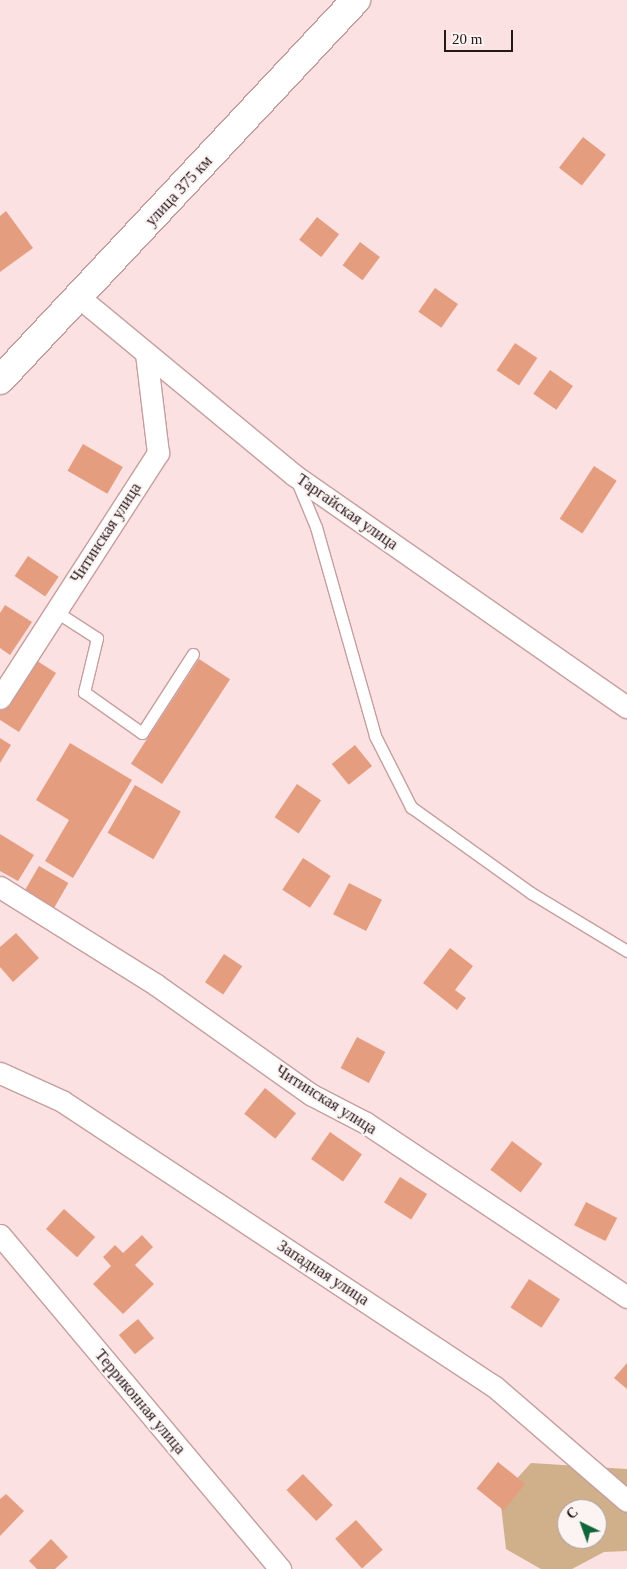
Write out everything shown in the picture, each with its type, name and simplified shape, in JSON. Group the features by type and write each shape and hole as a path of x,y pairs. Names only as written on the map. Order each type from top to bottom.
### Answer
{"main road":[{"name":"улица 375 км","path":"0,379 80,298 356,0"}],"street":[{"name":"Таргайская улица","path":"80,298 294,475 627,707"},
{"name":"Читинская улица","path":"0,698 158,453 146,354"},
{"name":"Читинская улица","path":"0,887 155,984 312,1095 366,1123 627,1297"},
{"name":"Западная улица","path":"0,1073 62,1101 495,1387 627,1501"},
{"name":"Терриконная улица","path":"0,1235 280,1569"}],"lane":[{"path":"294,475 316,527 375,736 411,807 531,893 627,950"},
{"path":"55,611 97,638 84,692 142,733 193,654"}],"shaded area":[{"path":"531,1463 627,1469 627,1551 604,1552 572,1569 541,1569 506,1549 500,1497"}],"building":[{"path":"583,137 606,155 582,186 559,168"},
{"path":"6,211 33,248 0,272 0,216"},
{"path":"317,217 339,234 321,257 299,240"},
{"path":"360,242 380,257 363,280 343,265"},
{"path":"435,288 458,304 441,328 418,312"},
{"path":"515,343 537,358 519,385 497,370"},
{"path":"550,370 573,386 556,410 533,394"},
{"path":"83,444 123,467 107,494 68,471"},
{"path":"594,466 617,481 582,534 560,519"},
{"path":"28,556 59,577 45,597 15,576"},
{"path":"5,605 32,622 10,655 0,648 0,613"},
{"path":"31,657 56,673 19,732 0,720 0,706"},
{"path":"199,659 230,679 162,784 131,764"},
{"path":"0,738 11,745 0,763"},
{"path":"70,743 132,780 73,878 45,861 69,820 36,800"},
{"path":"355,745 372,766 349,785 332,764"},
{"path":"297,784 321,800 299,833 275,817"},
{"path":"135,785 181,812 153,859 108,833"},
{"path":"0,834 34,855 18,881 0,871"},
{"path":"303,858 331,876 310,908 282,890"},
{"path":"39,866 68,883 53,910 24,893"},
{"path":"349,883 382,900 366,931 333,914"},
{"path":"16,933 39,958 13,982 0,967 0,947"},
{"path":"450,948 473,966 455,990 466,998 457,1010 423,983"},
{"path":"224,954 242,966 223,994 205,982"},
{"path":"357,1037 385,1052 369,1083 341,1068"},
{"path":"265,1088 296,1113 275,1139 244,1114"},
{"path":"330,1132 362,1154 343,1181 311,1159"},
{"path":"512,1141 542,1164 521,1193 490,1170"},
{"path":"400,1177 427,1194 411,1219 384,1202"},
{"path":"586,1202 617,1218 605,1241 574,1225"},
{"path":"64,1209 95,1237 77,1257 46,1229"},
{"path":"142,1235 153,1247 135,1265 154,1284 123,1314 93,1284 111,1266 103,1257 115,1245 123,1253"},
{"path":"529,1279 560,1299 542,1328 510,1308"},
{"path":"138,1319 154,1338 135,1354 119,1335"},
{"path":"627,1363 627,1389 614,1378"},
{"path":"498,1462 525,1484 504,1510 477,1488"},
{"path":"303,1474 333,1505 316,1521 286,1490"},
{"path":"6,1494 24,1511 0,1536 0,1499"},
{"path":"356,1520 383,1550 362,1568 335,1539"},
{"path":"51,1539 68,1557 55,1569 37,1569 29,1561"}]}
